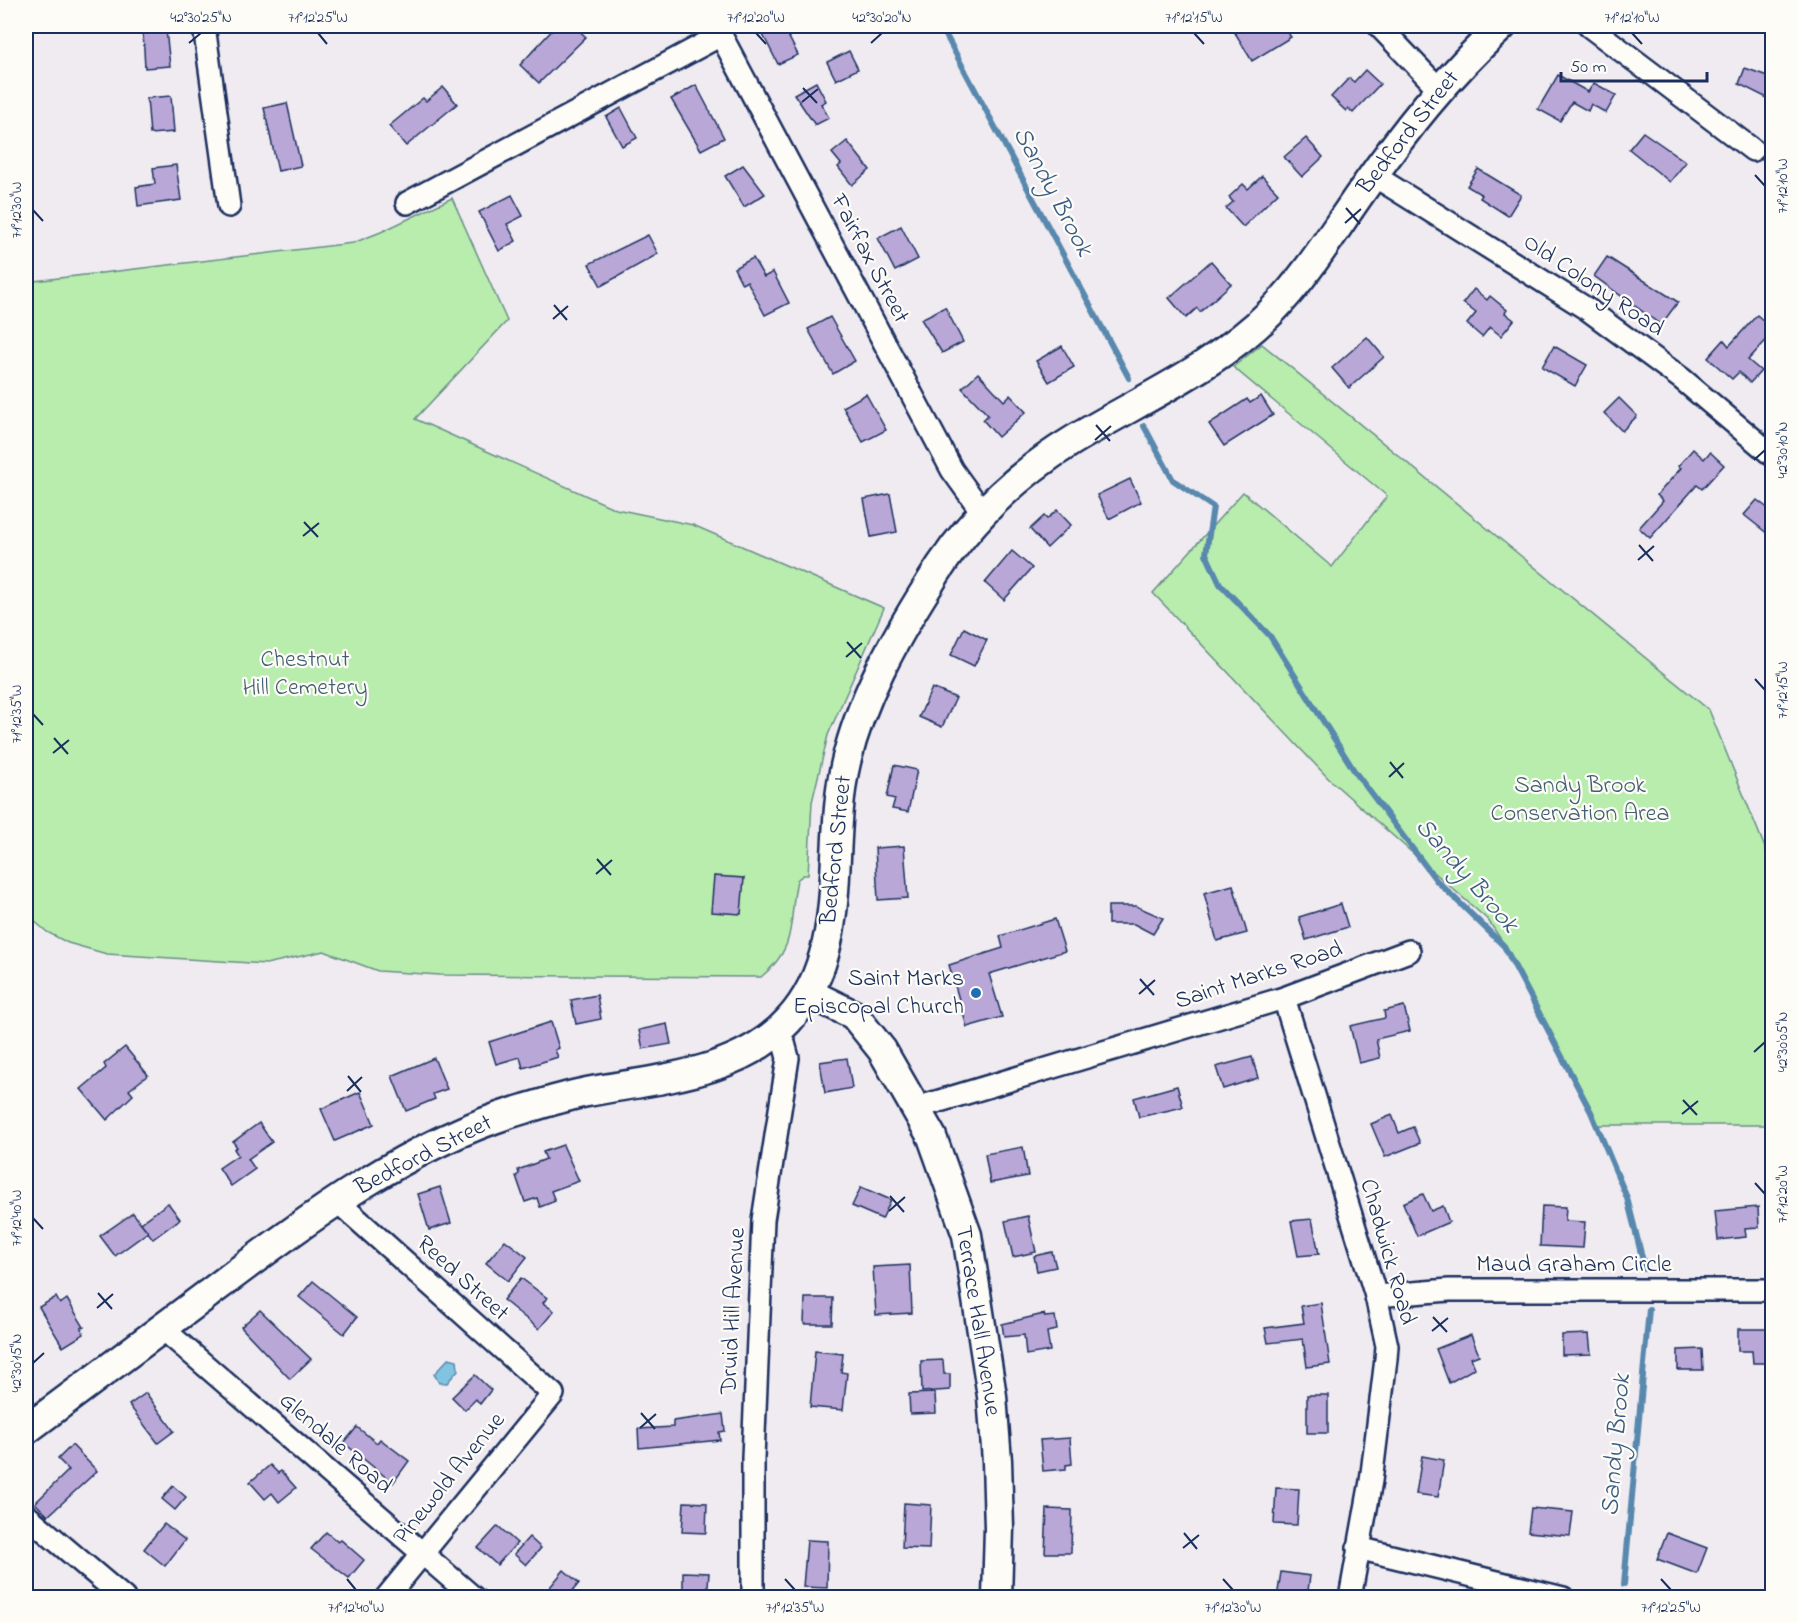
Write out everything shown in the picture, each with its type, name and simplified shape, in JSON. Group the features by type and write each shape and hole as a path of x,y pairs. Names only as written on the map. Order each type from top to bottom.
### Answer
{"main road":[{"name":"Bedford Street","path":"26,1430 278,1241 398,1165 473,1127 564,1097 728,1061 754,1050 776,1033 808,993 824,952 829,929 837,808 855,730 881,670 930,581 961,537 1019,479 1067,444 1208,362 1269,314 1299,280 1413,120 1439,89 1502,26"},
{"name":"Terrace Hall Avenue","path":"808,993 850,1013 862,1024 882,1050 916,1108 945,1170 964,1224 977,1291 997,1461 999,1528 997,1598"}],"street":[{"path":"204,26 229,206"},
{"path":"1379,26 1439,89"},
{"path":"1589,26 1752,150"},
{"path":"407,203 718,30"},
{"name":"Fairfax Street","path":"718,30 952,470 983,513"},
{"name":"Old Colony Road","path":"1373,175 1587,309 1682,379 1773,455"},
{"name":"Saint Marks Road","path":"916,1108 1284,998 1409,951"},
{"name":"Chadwick Road","path":"1284,998 1376,1296 1387,1346 1371,1481 1350,1598"},
{"name":"Druid Hill Avenue","path":"753,1598 753,1458 763,1220 788,1058 784,1044 776,1033"},
{"name":"Reed Street","path":"338,1202 553,1394"},
{"name":"Maud Graham Circle","path":"1376,1296 1449,1290 1773,1290"},
{"name":"Glendale Road","path":"162,1328 474,1598"},
{"name":"Pinewold Avenue","path":"386,1598 553,1394"},
{"path":"26,1515 124,1598"},
{"path":"1358,1548 1563,1598"}],"green space":[{"name":"Chestnut Hill Cemetery","path":"452,198 507,321 415,419 616,509 693,525 884,608 828,735 812,802 808,875 803,875 797,880 790,932 781,955 761,977 440,975 378,971 324,951 266,964 107,954 68,943 47,932 26,914 26,282 353,243"},
{"name":"Sandy Brook Conservation Area","path":"1262,344 1709,710 1772,865 1772,1125 1596,1125 1508,950 1488,920 1329,779 1153,593 1243,492 1332,567 1387,496 1233,367"}],"water":[{"path":"449,1358 457,1360 458,1370 447,1383 439,1383 434,1374"}],"building":[{"path":"556,26 574,26 586,37 539,83 520,65"},
{"path":"773,26 783,26 798,55 778,64 761,31"},
{"path":"1231,26 1283,26 1291,37 1252,61"},
{"path":"166,30 170,66 145,68 143,32"},
{"path":"849,51 858,69 836,80 827,62"},
{"path":"1745,68 1773,78 1767,98 1739,84"},
{"path":"1365,70 1380,84 1353,113 1348,108 1346,111 1331,97 1349,78 1354,82"},
{"path":"1558,75 1588,92 1594,83 1616,95 1606,113 1591,104 1588,111 1572,102 1560,121 1538,109"},
{"path":"816,82 826,101 821,104 829,118 815,125 794,94"},
{"path":"696,85 724,138 701,150 671,99"},
{"path":"443,87 457,104 406,146 389,126 423,98 426,101"},
{"path":"171,96 174,132 150,134 147,98"},
{"path":"287,103 301,166 278,171 264,108"},
{"path":"621,108 637,138 622,146 606,117"},
{"path":"1643,132 1686,162 1670,182 1629,149"},
{"path":"1306,138 1323,157 1302,177 1284,157"},
{"path":"847,141 870,170 852,185 838,167 841,164 832,153"},
{"path":"176,165 181,200 138,206 136,187 155,184 153,168"},
{"path":"743,165 765,194 744,207 725,176"},
{"path":"1478,169 1521,195 1508,216 1480,198 1482,195 1467,186"},
{"path":"1262,176 1278,193 1243,227 1226,208 1233,202 1229,197 1243,184 1248,189"},
{"path":"512,195 523,216 507,224 516,241 499,251 479,212"},
{"path":"901,226 918,259 895,271 878,238"},
{"path":"648,235 658,254 601,286 589,264"},
{"path":"1607,257 1678,302 1661,325 1594,276"},
{"path":"753,258 764,277 773,272 789,303 765,315 747,281 742,284 734,268"},
{"path":"1211,261 1231,284 1200,312 1197,308 1186,318 1169,298"},
{"path":"1474,289 1487,300 1490,296 1507,310 1505,313 1514,320 1501,336 1490,327 1482,337 1467,324 1476,313 1463,303"},
{"path":"945,307 963,342 942,353 921,319"},
{"path":"1757,315 1773,329 1773,333 1748,360 1761,371 1750,383 1739,372 1732,379 1708,358 1724,340 1729,346"},
{"path":"830,317 855,361 833,374 808,329"},
{"path":"1367,337 1384,357 1349,388 1332,368"},
{"path":"1062,346 1074,367 1049,382 1036,361"},
{"path":"1554,346 1587,365 1575,386 1542,367"},
{"path":"978,373 1004,401 1010,395 1026,412 998,437 983,420 988,415 962,388"},
{"path":"866,394 886,430 863,442 843,407"},
{"path":"1261,396 1273,415 1224,446 1209,424 1247,399 1250,403"},
{"path":"1619,398 1637,416 1622,431 1604,413"},
{"path":"1693,449 1704,459 1710,452 1724,465 1702,489 1697,485 1650,538 1639,528 1663,501 1657,495 1681,468 1678,466"},
{"path":"1130,479 1141,502 1109,519 1097,495"},
{"path":"890,494 897,532 871,537 864,499"},
{"path":"1757,500 1773,512 1773,538 1744,515"},
{"path":"1057,510 1071,525 1047,548 1030,529 1044,516 1047,519"},
{"path":"1012,551 1032,568 1004,600 985,583"},
{"path":"964,628 987,640 974,666 951,655"},
{"path":"932,688 956,698 942,727 919,717"},
{"path":"894,765 917,770 908,812 892,809 895,799 887,797"},
{"path":"904,846 908,898 878,900 875,848"},
{"path":"714,876 744,878 741,914 711,912"},
{"path":"1233,885 1247,933 1217,941 1204,893"},
{"path":"1341,904 1348,927 1306,940 1299,917"},
{"path":"1108,906 1136,906 1163,918 1153,934 1134,924 1108,924"},
{"name":"Saint Marks Episcopal Church","path":"1055,919 1065,951 989,974 1002,1017 967,1027 949,965 1003,948 1000,936"},
{"path":"597,995 601,1019 576,1024 571,1000"},
{"path":"1404,1006 1410,1031 1376,1039 1380,1058 1359,1063 1350,1026 1385,1018 1384,1011"},
{"path":"551,1022 559,1048 555,1050 558,1057 523,1068 520,1057 496,1064 489,1042"},
{"path":"667,1024 671,1044 643,1049 639,1030"},
{"path":"125,1047 148,1075 129,1090 133,1095 107,1120 81,1089 106,1068 104,1064"},
{"path":"1252,1057 1258,1078 1223,1089 1216,1067"},
{"path":"434,1058 447,1089 433,1094 435,1099 406,1111 392,1076"},
{"path":"847,1058 852,1088 825,1093 820,1062"},
{"path":"1177,1086 1183,1107 1139,1117 1134,1098"},
{"path":"360,1092 374,1124 335,1141 321,1109"},
{"path":"1392,1115 1399,1133 1413,1127 1420,1143 1385,1157 1371,1124"},
{"path":"259,1123 272,1142 248,1159 255,1169 231,1186 219,1168 238,1155 234,1149 237,1147 233,1142"},
{"path":"563,1145 579,1181 551,1191 555,1201 540,1207 537,1198 525,1202 516,1176 519,1174 518,1170 546,1159 543,1152"},
{"path":"1023,1147 1028,1176 990,1183 985,1154"},
{"path":"440,1187 451,1223 429,1230 418,1194"},
{"path":"861,1187 891,1200 882,1219 852,1206"},
{"path":"1423,1194 1431,1211 1443,1206 1449,1222 1417,1236 1403,1203"},
{"path":"168,1203 180,1219 153,1239 141,1223"},
{"path":"1542,1206 1566,1207 1565,1221 1585,1222 1583,1248 1540,1246"},
{"path":"1758,1207 1759,1227 1745,1228 1746,1237 1718,1240 1715,1211"},
{"path":"133,1213 148,1232 115,1256 100,1236"},
{"path":"1028,1216 1036,1252 1013,1257 1005,1221"},
{"path":"1312,1219 1319,1254 1298,1256 1291,1221"},
{"path":"505,1240 527,1257 508,1281 486,1263"},
{"path":"1052,1252 1056,1267 1037,1271 1034,1256"},
{"path":"910,1265 912,1313 876,1315 873,1267"},
{"path":"521,1278 547,1298 543,1303 554,1311 539,1329 503,1300"},
{"path":"313,1281 357,1317 344,1334 299,1297"},
{"path":"56,1297 60,1304 67,1299 84,1327 81,1328 84,1334 63,1347 39,1307"},
{"path":"805,1298 833,1298 832,1324 804,1324"},
{"path":"1321,1303 1330,1364 1307,1367 1303,1339 1268,1343 1265,1328 1304,1323 1301,1306"},
{"path":"260,1310 311,1359 290,1379 241,1327"},
{"path":"1044,1314 1045,1317 1055,1316 1057,1330 1047,1332 1050,1351 1026,1355 1024,1335 1004,1337 1002,1324"},
{"path":"1738,1329 1770,1329 1771,1363 1753,1363 1752,1351 1738,1351"},
{"path":"1589,1334 1591,1354 1562,1355 1562,1335"},
{"path":"1471,1335 1479,1355 1471,1358 1475,1368 1449,1383 1436,1349"},
{"path":"1702,1349 1703,1370 1678,1370 1678,1350"},
{"path":"815,1351 843,1354 841,1372 847,1373 843,1410 810,1407"},
{"path":"943,1360 944,1374 950,1374 950,1390 922,1392 921,1361"},
{"path":"475,1375 491,1390 480,1404 476,1399 465,1410 452,1397"},
{"path":"146,1393 174,1431 158,1443 129,1405"},
{"path":"935,1393 936,1413 910,1414 909,1394"},
{"path":"1307,1395 1328,1395 1328,1433 1307,1433"},
{"path":"723,1414 725,1431 719,1432 720,1440 639,1448 638,1429 673,1427 673,1421"},
{"path":"357,1427 377,1443 380,1439 409,1461 393,1483 344,1443"},
{"path":"1070,1438 1072,1464 1066,1465 1066,1469 1043,1471 1040,1440"},
{"path":"72,1445 97,1471 48,1516 35,1503 69,1470 58,1459"},
{"path":"1422,1456 1444,1460 1438,1497 1416,1494"},
{"path":"270,1465 278,1473 281,1471 296,1488 279,1502 272,1493 265,1499 250,1482"},
{"path":"173,1486 186,1497 175,1510 162,1499"},
{"path":"1276,1488 1299,1489 1297,1525 1274,1524"},
{"path":"684,1502 707,1503 706,1533 682,1532"},
{"path":"904,1503 931,1505 929,1549 902,1548"},
{"path":"1531,1508 1573,1512 1570,1536 1528,1532"},
{"path":"1047,1509 1072,1510 1071,1553 1045,1553"},
{"path":"164,1524 185,1540 165,1566 144,1549"},
{"path":"498,1526 517,1543 497,1565 478,1548"},
{"path":"326,1532 338,1542 341,1540 364,1560 349,1578 311,1549"},
{"path":"1667,1533 1707,1548 1697,1574 1657,1559"},
{"path":"529,1537 541,1548 526,1565 514,1554"},
{"path":"807,1540 828,1541 827,1588 803,1587"},
{"path":"564,1570 579,1583 567,1598 541,1598"},
{"path":"683,1572 709,1573 707,1598 683,1598"},
{"path":"1281,1572 1310,1576 1307,1598 1277,1598"}],"waterway":[{"name":"Sandy Brook","path":"941,26 1129,378"},
{"name":"Sandy Brook","path":"1144,426 1173,480 1213,507 1206,554 1220,584 1270,636 1355,772 1436,880 1504,946 1591,1112 1627,1198 1645,1269"},
{"name":"Sandy Brook","path":"1624,1584 1649,1309"}],"place":[{"name":"Saint Marks Episcopal Church","path":"976,993"}]}
